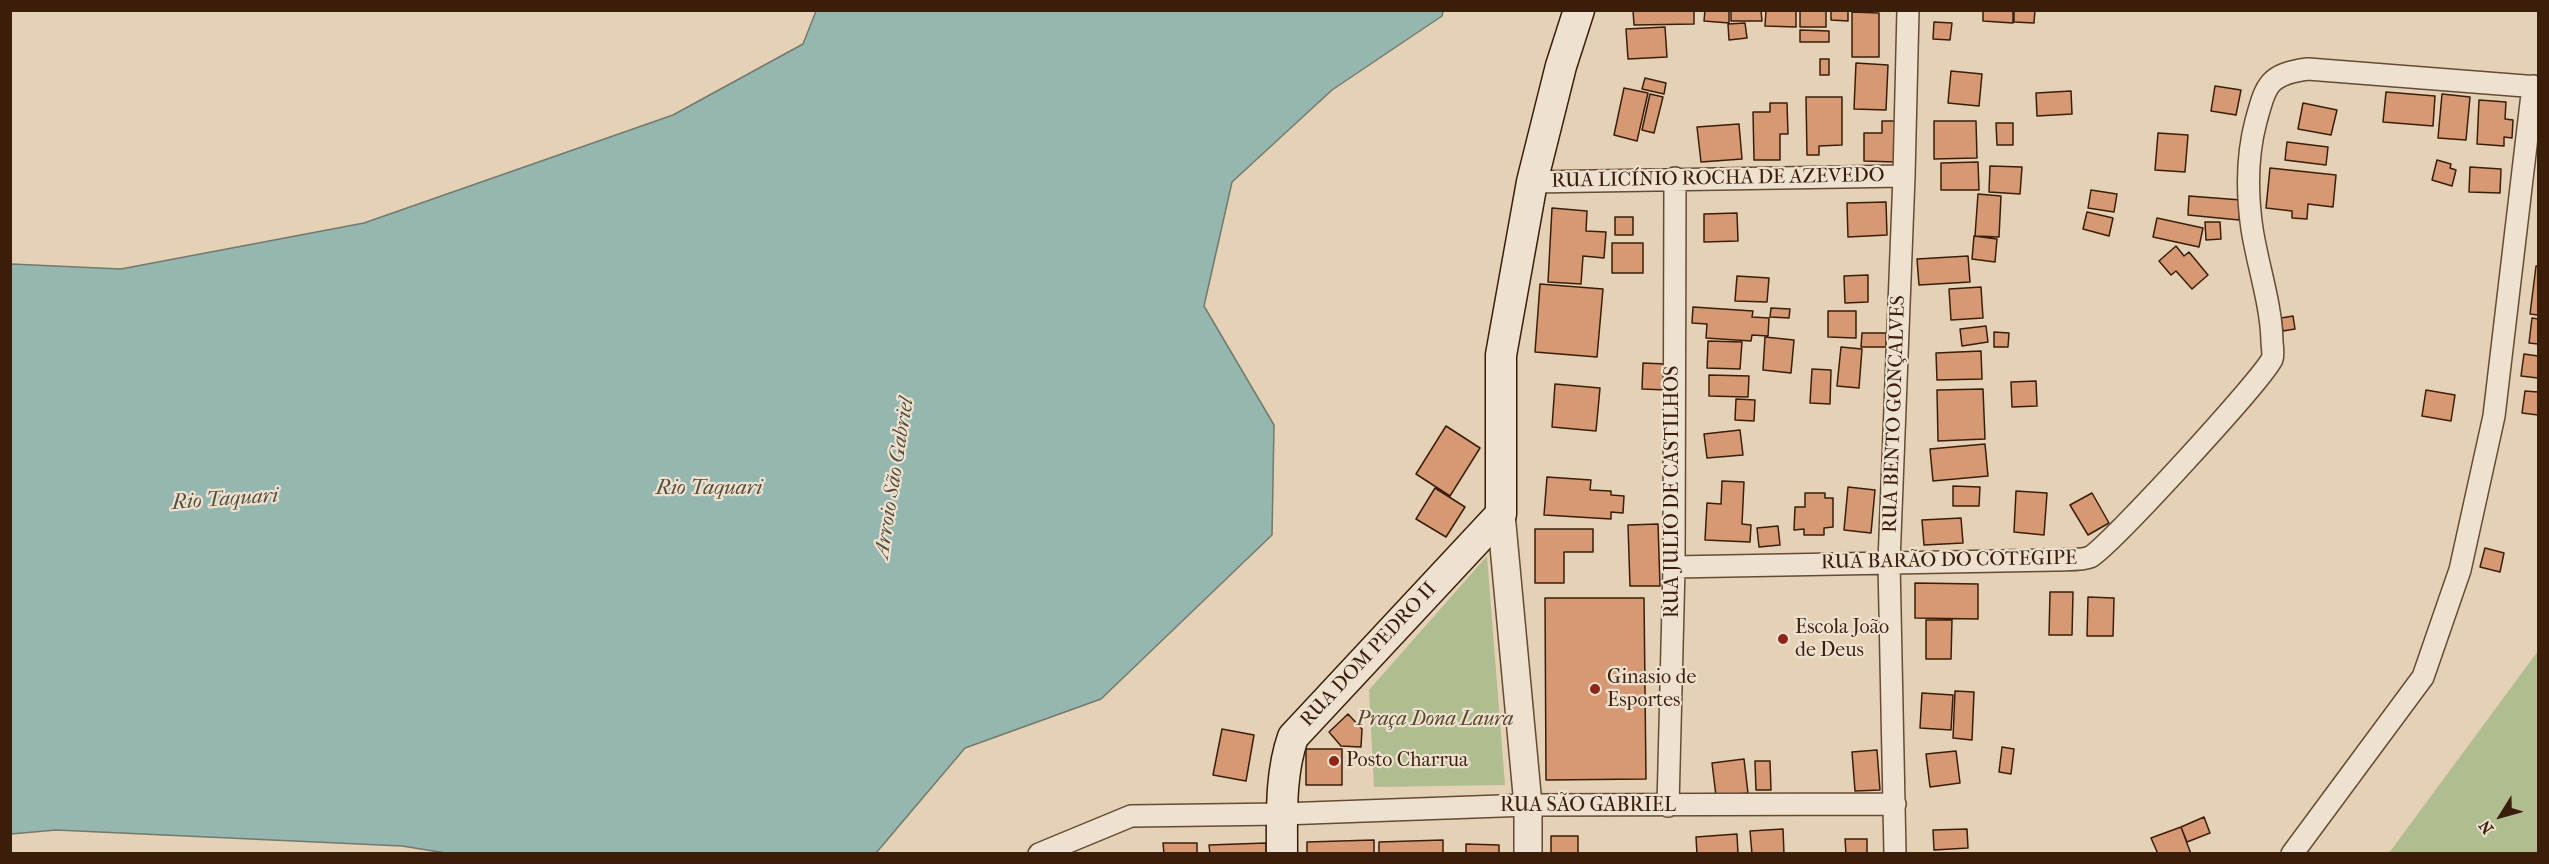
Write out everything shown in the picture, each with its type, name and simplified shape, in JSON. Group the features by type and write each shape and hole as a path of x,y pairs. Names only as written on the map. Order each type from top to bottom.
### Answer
{"main road":[{"path":"1501,513 1503,500 1500,421 1501,355 1532,182 1561,66 1579,10"},
{"name":"RUA DOM PEDRO II","path":"1282,854 1286,758 1293,737 1501,513"}],"street":[{"name":"RUA BENTO GONÇALVES","path":"1895,854 1889,562 1908,10"},
{"name":"RUA BARÃO DO COTEGIPE","path":"1674,567 2054,561 2090,557 2118,532 2246,394 2272,358 2271,318 2252,230 2248,186 2253,133 2265,88 2275,78 2287,72 2307,69 2536,86"},
{"path":"2292,854 2423,677 2460,570 2493,416 2536,86"},
{"name":"RUA LICÍNIO ROCHA DE AZEVEDO","path":"1532,182 1904,176"},
{"name":"RUA JULIO DE CASTILHOS","path":"1668,806 1674,567 1675,178"},
{"path":"1501,513 1528,806 1528,854"},
{"name":"RUA SÃO GABRIEL","path":"1039,854 1131,816 1282,814 1528,806 1895,804"}],"green space":[{"name":"Praça Dona Laura","path":"1487,556 1505,785 1374,787 1369,690"},
{"path":"2538,651 2538,853 2389,853"}],"water":[{"name":"Rio Taquari","path":"816,11 1443,11 1442,16 1332,90 1232,182 1204,306 1274,425 1272,535 1101,699 965,748 876,853 452,854 402,846 56,830 11,834 11,264 121,269 364,223 673,115 803,44"}],"building":[{"path":"1633,10 1694,10 1694,24 1634,25"},
{"path":"1705,10 1729,10 1729,23 1704,21"},
{"path":"1731,10 1761,10 1762,21 1731,21"},
{"path":"1766,10 1796,10 1796,27 1765,26"},
{"path":"1800,10 1826,10 1826,27 1800,27"},
{"path":"1831,10 1848,10 1848,21 1831,20"},
{"path":"1983,10 2013,10 2013,23 1983,21"},
{"path":"2014,10 2035,10 2034,23 2014,22"},
{"path":"1852,12 1879,13 1879,57 1852,57"},
{"path":"1934,22 1952,23 1950,40 1933,39"},
{"path":"1745,23 1747,38 1729,40 1728,24"},
{"path":"1665,27 1667,57 1628,59 1626,29"},
{"path":"1800,30 1829,31 1829,42 1800,42"},
{"path":"1820,59 1829,59 1829,75 1820,75"},
{"path":"1856,63 1888,65 1886,110 1854,109"},
{"path":"1951,71 1982,74 1979,106 1948,103"},
{"path":"1645,78 1666,83 1664,94 1642,89"},
{"path":"2215,86 2241,90 2236,115 2211,111"},
{"path":"1624,88 1648,93 1637,141 1614,135"},
{"path":"2071,91 2072,114 2037,116 2036,93"},
{"path":"2386,92 2435,96 2433,126 2383,122"},
{"path":"1650,94 1663,97 1654,133 1642,130"},
{"path":"2442,94 2470,97 2466,140 2438,138"},
{"path":"1806,97 1842,97 1842,145 1819,146 1819,155 1807,155"},
{"path":"2479,100 2506,102 2505,119 2513,120 2512,138 2504,137 2504,146 2477,144"},
{"path":"1770,103 1787,103 1788,134 1780,134 1780,160 1754,160 1753,112 1770,112"},
{"path":"2303,103 2337,110 2331,135 2298,129"},
{"path":"1882,121 1895,121 1895,162 1864,161 1864,133 1882,133"},
{"path":"1934,121 1976,121 1977,158 1934,159"},
{"path":"1996,123 2013,123 2013,145 1997,145"},
{"path":"1739,124 1742,159 1701,162 1697,127"},
{"path":"2158,133 2188,135 2185,172 2155,170"},
{"path":"2287,142 2328,147 2326,165 2285,160"},
{"path":"2437,160 2451,164 2450,168 2456,170 2452,186 2432,180"},
{"path":"1978,162 1979,190 1941,190 1941,163"},
{"path":"1990,166 2022,167 2020,194 1989,192"},
{"path":"2470,167 2501,169 2500,193 2469,192"},
{"path":"2270,168 2336,175 2333,207 2308,204 2307,219 2292,218 2292,211 2266,208"},
{"path":"2091,190 2117,194 2114,212 2088,208"},
{"path":"1978,194 2001,196 1999,237 1975,236"},
{"path":"2189,196 2241,200 2239,220 2188,215"},
{"path":"1886,202 1887,235 1848,237 1847,203"},
{"path":"1552,208 1587,211 1586,231 1606,232 1604,258 1583,256 1581,284 1548,282"},
{"path":"2087,212 2113,218 2109,236 2083,229"},
{"path":"1737,213 1738,241 1704,242 1704,214"},
{"path":"1615,217 1633,217 1633,235 1615,235"},
{"path":"2157,218 2203,228 2199,247 2153,237"},
{"path":"2205,222 2220,222 2221,239 2206,240"},
{"path":"1974,236 1997,239 1995,262 1972,259"},
{"path":"1612,243 1643,243 1643,273 1612,273"},
{"path":"2176,246 2184,256 2189,252 2208,275 2192,289 2176,271 2171,275 2159,261"},
{"path":"1968,256 1970,282 1919,285 1917,259"},
{"path":"2536,266 2538,266 2538,315 2530,314"},
{"path":"1868,275 1868,302 1845,303 1844,276"},
{"path":"1737,276 1769,278 1767,302 1735,301"},
{"path":"1540,284 1603,289 1597,357 1535,352"},
{"path":"1981,287 1983,318 1951,320 1949,289"},
{"path":"1693,307 1753,311 1752,317 1769,318 1768,336 1752,335 1751,341 1706,338 1707,324 1692,323"},
{"path":"1771,308 1790,309 1789,318 1770,317"},
{"path":"1828,311 1856,311 1856,338 1828,337"},
{"path":"2293,316 2295,329 2283,331 2281,318"},
{"path":"2532,318 2538,319 2538,344 2529,343"},
{"path":"1986,326 1988,342 1962,346 1960,329"},
{"path":"1994,332 2009,333 2008,347 1994,347"},
{"path":"1862,333 1886,333 1886,347 1861,347"},
{"path":"1765,337 1794,340 1791,373 1763,370"},
{"path":"1708,341 1742,342 1740,369 1707,368"},
{"path":"1841,347 1862,349 1859,388 1837,386"},
{"path":"1981,351 1982,379 1937,380 1936,353"},
{"path":"2524,354 2538,356 2538,378 2521,376"},
{"path":"1643,363 1666,364 1666,390 1642,389"},
{"path":"1812,369 1831,370 1830,404 1810,403"},
{"path":"1709,375 1749,376 1748,397 1709,396"},
{"path":"2036,381 2037,406 2012,407 2011,382"},
{"path":"1555,384 1600,388 1596,431 1552,427"},
{"path":"1983,389 1985,439 1938,441 1937,390"},
{"path":"2426,390 2455,395 2451,421 2422,416"},
{"path":"2525,391 2538,392 2538,415 2522,413"},
{"path":"1736,399 1755,400 1754,421 1735,420"},
{"path":"1446,426 1480,448 1450,496 1416,474"},
{"path":"1740,430 1743,455 1707,458 1704,434"},
{"path":"1985,444 1988,476 1933,481 1930,449"},
{"path":"1547,477 1591,480 1590,490 1611,491 1611,495 1624,496 1623,513 1611,512 1611,519 1544,515"},
{"path":"1722,481 1744,482 1742,524 1751,525 1750,542 1705,540 1707,503 1721,504"},
{"path":"1953,486 1980,487 1979,506 1953,506"},
{"path":"1848,487 1875,490 1871,533 1844,530"},
{"path":"1435,488 1465,507 1446,537 1416,519"},
{"path":"2016,491 2047,493 2044,535 2014,532"},
{"path":"1805,493 1825,493 1825,498 1833,498 1833,527 1824,528 1824,535 1804,535 1804,529 1794,530 1795,507 1805,507"},
{"path":"2092,493 2109,523 2088,535 2070,505"},
{"path":"1961,518 1963,543 1924,545 1922,520"},
{"path":"1658,524 1660,586 1630,586 1628,525"},
{"path":"1778,526 1780,545 1759,547 1757,528"},
{"path":"1535,529 1593,529 1593,552 1564,552 1564,583 1535,583"},
{"path":"2485,548 2504,553 2500,572 2480,567"},
{"path":"1915,583 1978,584 1978,619 1915,618"},
{"path":"2050,592 2073,592 2072,635 2049,635"},
{"path":"2088,597 2114,598 2113,636 2087,636"},
{"name":"Ginasio de Esportes","path":"1545,598 1644,598 1646,779 1546,780"},
{"path":"1926,620 1952,620 1951,659 1926,659"},
{"path":"1955,691 1974,692 1972,740 1953,738"},
{"path":"1922,693 1953,695 1951,730 1920,728"},
{"path":"1348,714 1362,729 1361,747 1341,746 1329,732"},
{"path":"1222,729 1254,735 1246,781 1213,775"},
{"path":"2002,747 2014,749 2011,774 1999,772"},
{"path":"1306,749 1342,749 1342,785 1306,785"},
{"path":"1877,750 1880,790 1855,791 1852,752"},
{"path":"1956,751 1960,783 1930,787 1926,754"},
{"path":"1744,759 1748,793 1716,796 1712,763"},
{"path":"1755,761 1770,761 1771,790 1756,790"},
{"path":"2204,817 2210,833 2187,842 2181,827"},
{"path":"2181,827 2191,854 2158,854 2151,838"},
{"path":"1783,829 1784,854 1752,854 1750,831"},
{"path":"1967,829 1968,848 1934,850 1933,830"},
{"path":"1737,834 1738,854 1697,854 1696,837"},
{"path":"1551,836 1578,836 1578,854 1551,854"},
{"path":"1845,839 1867,839 1867,853 1878,854 1846,854"},
{"path":"1374,840 1374,854 1307,854 1307,842"},
{"path":"1443,840 1443,854 1379,854 1379,842"},
{"path":"1163,843 1197,843 1197,854 1164,854"},
{"path":"1266,843 1266,854 1210,854 1209,845"},
{"path":"1466,844 1499,845 1499,854 1466,854"}],"place":[{"name":"Escola João de Deus","path":"1783,639"},
{"name":"Ginasio de Esportes","path":"1595,689"},
{"name":"Posto Charrua","path":"1334,761"}],"water label":[{"name":"Arroio São Gabriel","path":"895,478"}]}
